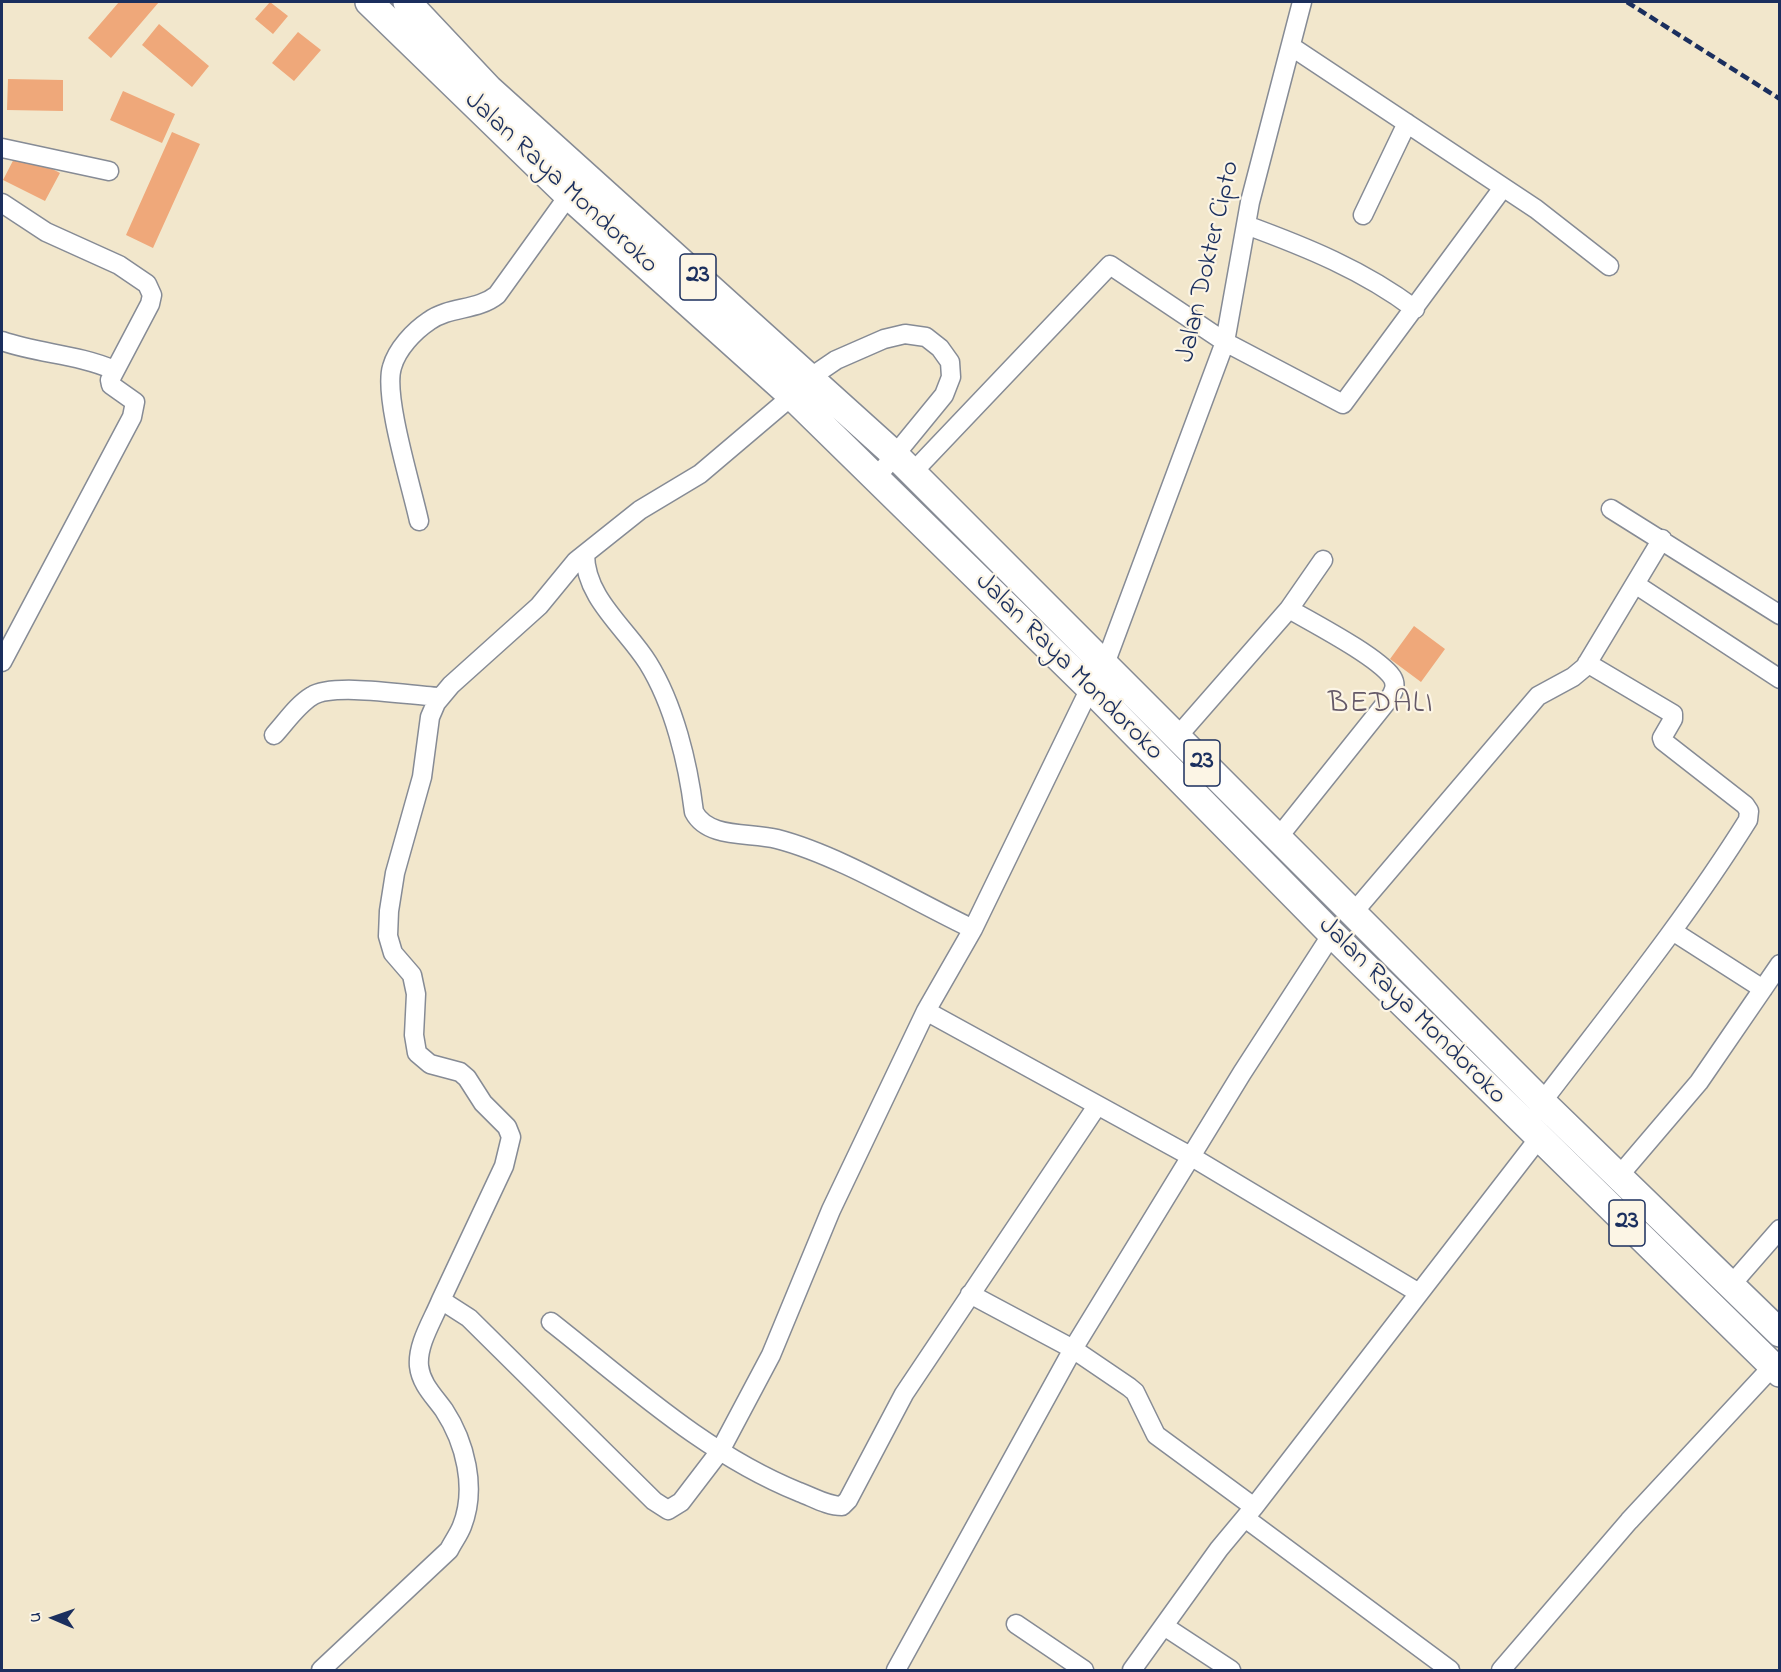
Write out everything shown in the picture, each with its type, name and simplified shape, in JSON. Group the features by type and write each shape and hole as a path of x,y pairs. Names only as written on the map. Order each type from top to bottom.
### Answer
{"highway":[{"name":"Jalan Raya Mondoroko","path":"369,2 576,186 811,377 903,463 1542,1102 1779,1333"},
{"name":"Jalan Raya Mondoroko","path":"407,2 576,186 1090,688 1332,934 1776,1370"},
{"path":"1474,1073 1493,1052"}],"street":[{"name":"Jalan Dokter Cipto","path":"1105,664 1225,342 1246,225 1302,2"},
{"path":"1292,47 1502,189 1536,208 1609,266"},
{"path":"1363,215 1407,123"},
{"path":"2,148 109,171"},
{"path":"419,521 391,400 392,366 415,331 430,320 447,310 490,301 497,295 576,186"},
{"path":"876,478 903,463 1107,265 1114,266 1225,342 1343,404 1502,189"},
{"path":"2,203 46,232 119,266 147,284 152,295 150,304 114,370 111,386 131,398 136,408 2,662"},
{"path":"1246,225 1322,254 1390,291 1414,309"},
{"path":"321,1671 448,1550 463,1525 468,1501 468,1475 463,1449 444,1410 423,1380 419,1366 423,1344 441,1300 504,1166 512,1137 507,1128 483,1103 467,1078 460,1072 430,1064 417,1053 414,1035 416,993 412,975 393,953 388,936 388,910 395,873 422,777 430,717 446,691 539,606 571,566 585,554 640,510 700,474 792,396 811,377 862,348 905,334 926,337 940,348 950,362 951,377 944,395 903,463"},
{"path":"2,341 30,351 89,359 114,370"},
{"path":"1611,509 1662,539 1779,615"},
{"path":"1353,913 1538,696 1573,677 1587,663 1662,539"},
{"path":"585,554 589,581 648,664 664,695 680,746 694,812 699,821 720,831 777,839 825,857 973,929"},
{"path":"1177,737 1289,609 1323,560"},
{"path":"1635,584 1779,679"},
{"path":"1277,838 1389,699 1395,685 1393,678 1386,671 1352,646 1289,609"},
{"path":"1542,1102 1674,932 1712,878 1748,819 1749,811 1745,805 1663,741 1662,738 1673,719 1671,712 1587,663"},
{"path":"441,1300 469,1318 646,1494 663,1507 674,1508 681,1502 717,1449 771,1355 831,1210 926,1011 973,929 1090,688"},
{"path":"274,735 296,710 316,694 363,691 446,691"},
{"path":"1674,932 1763,989"},
{"path":"896,1671 1073,1349 1254,1053 1332,934"},
{"path":"1618,1177 1699,1082 1779,964"},
{"path":"926,1011 1192,1157 1419,1293"},
{"path":"551,1322 693,1434 771,1481 834,1506 842,1506 848,1500 904,1394 1096,1106"},
{"path":"1132,1671 1219,1549 1250,1513 1539,1138"},
{"path":"1731,1285 1779,1229"},
{"path":"970,1294 1073,1349 1135,1392 1156,1435 1250,1513 1450,1671"},
{"path":"1501,1671 1629,1521 1776,1370"},
{"path":"1016,1624 1084,1671"},
{"path":"1164,1626 1231,1671"}],"building":[{"path":"119,2 159,2 111,58 88,38"},
{"path":"270,2 288,16 273,34 255,19"},
{"path":"159,24 209,66 192,87 142,45"},
{"path":"298,32 321,50 294,81 272,63"},
{"path":"8,79 63,80 63,111 7,110"},
{"path":"123,91 175,114 162,143 110,120"},
{"path":"172,132 200,144 153,248 126,235"},
{"path":"18,151 60,173 45,201 3,180"},
{"path":"1414,626 1445,649 1421,682 1390,659"}],"railway":[{"path":"1627,2 1780,99"}],"district":[{"name":"BEDALI","path":"1381,706"}]}
